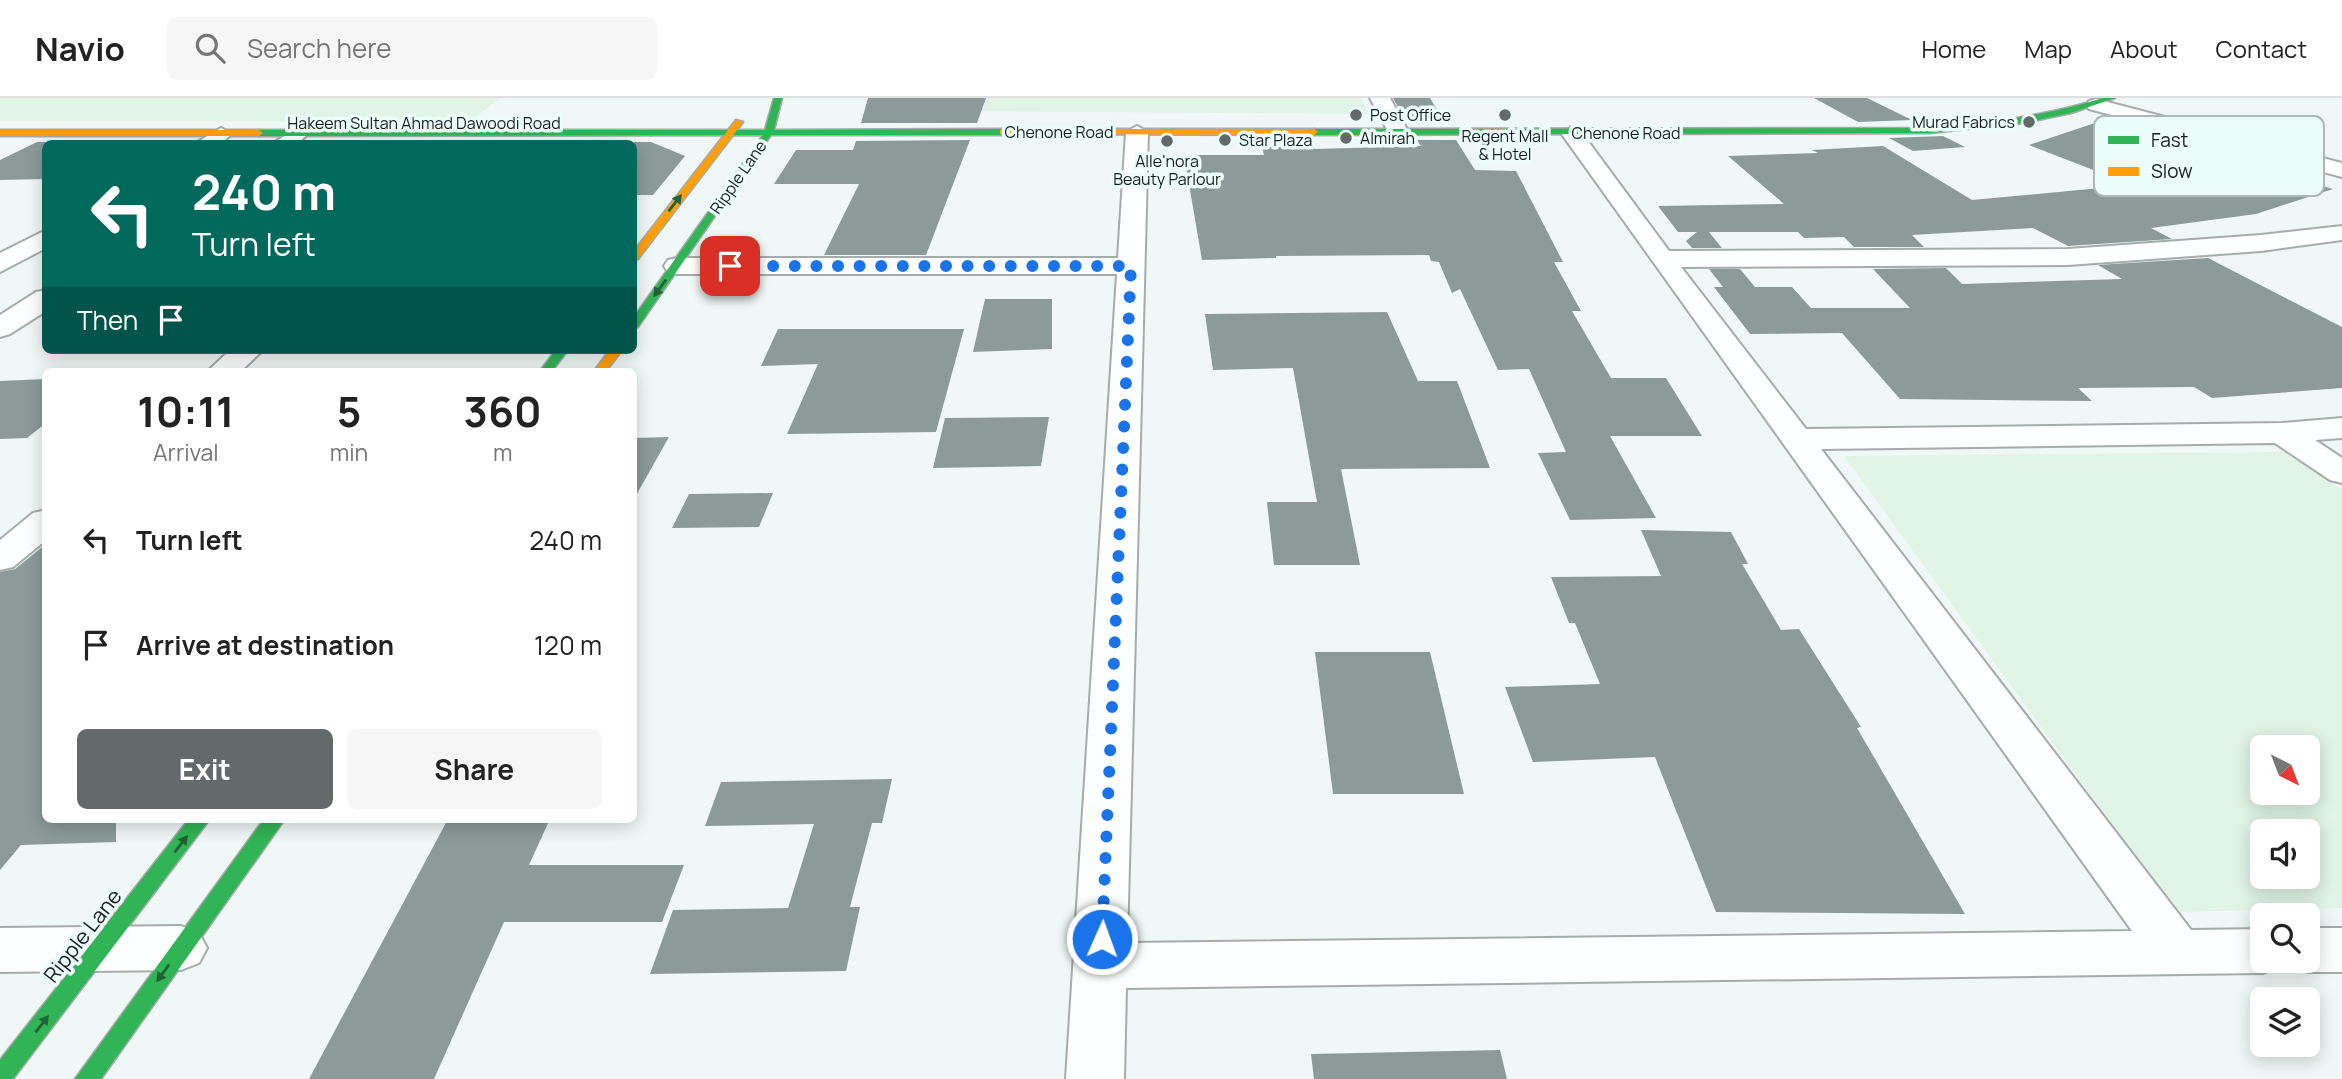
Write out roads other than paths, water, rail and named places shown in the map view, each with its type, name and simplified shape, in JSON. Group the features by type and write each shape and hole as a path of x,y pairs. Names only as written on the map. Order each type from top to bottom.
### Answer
{"street":[{"path":"1380,98 1395,128"},
{"name":"Chenone Road","path":"844,121 1137,132 1876,121 2010,112 2075,98"},
{"path":"772,126 784,100"},
{"path":"2104,102 2153,116"},
{"name":"Chenone Road","path":"844,121 1572,133 1844,131 2027,120 2104,102"},
{"path":"734,128 844,121"},
{"name":"Hakeem Sultan Ahmad Dawoodi Road","path":"0,123 734,128"},
{"name":"Ripple Lane","path":"637,321 772,126"},
{"name":"Ripple Lane","path":"637,253 734,128"},
{"name":"Hakeem Sultan Ahmad Dawoodi Road","path":"0,133 212,139 734,128"},
{"path":"1095,1079 1137,132"},
{"path":"1572,133 1662,260 2177,952"},
{"path":"2324,165 2342,170"},
{"path":"1662,260 2068,257 2248,245 2342,233"},
{"path":"0,264 42,239"},
{"path":"677,266 1131,266"},
{"path":"0,328 42,301"},
{"path":"227,368 243,354"},
{"path":"547,368 559,354"},
{"path":"602,368 613,354"},
{"path":"1795,439 2282,433 2342,428"},
{"path":"2282,433 2342,473"},
{"path":"0,559 42,524"},
{"name":"Ripple Lane","path":"0,1078 197,823"},
{"path":"87,1079 272,823"},
{"path":"0,950 181,948"},
{"path":"2320,950 2342,950"},
{"path":"1101,966 2250,951"}],"place":[{"name":"Post Office","path":"1356,115"},
{"name":"Regent Mall & Hotel","path":"1505,115"},
{"name":"Murad Fabrics","path":"2029,122"},
{"name":"Almirah","path":"1346,138"},
{"name":"Star Plaza","path":"1225,140"},
{"name":"Alle'nora Beauty Parlour","path":"1167,141"}]}
